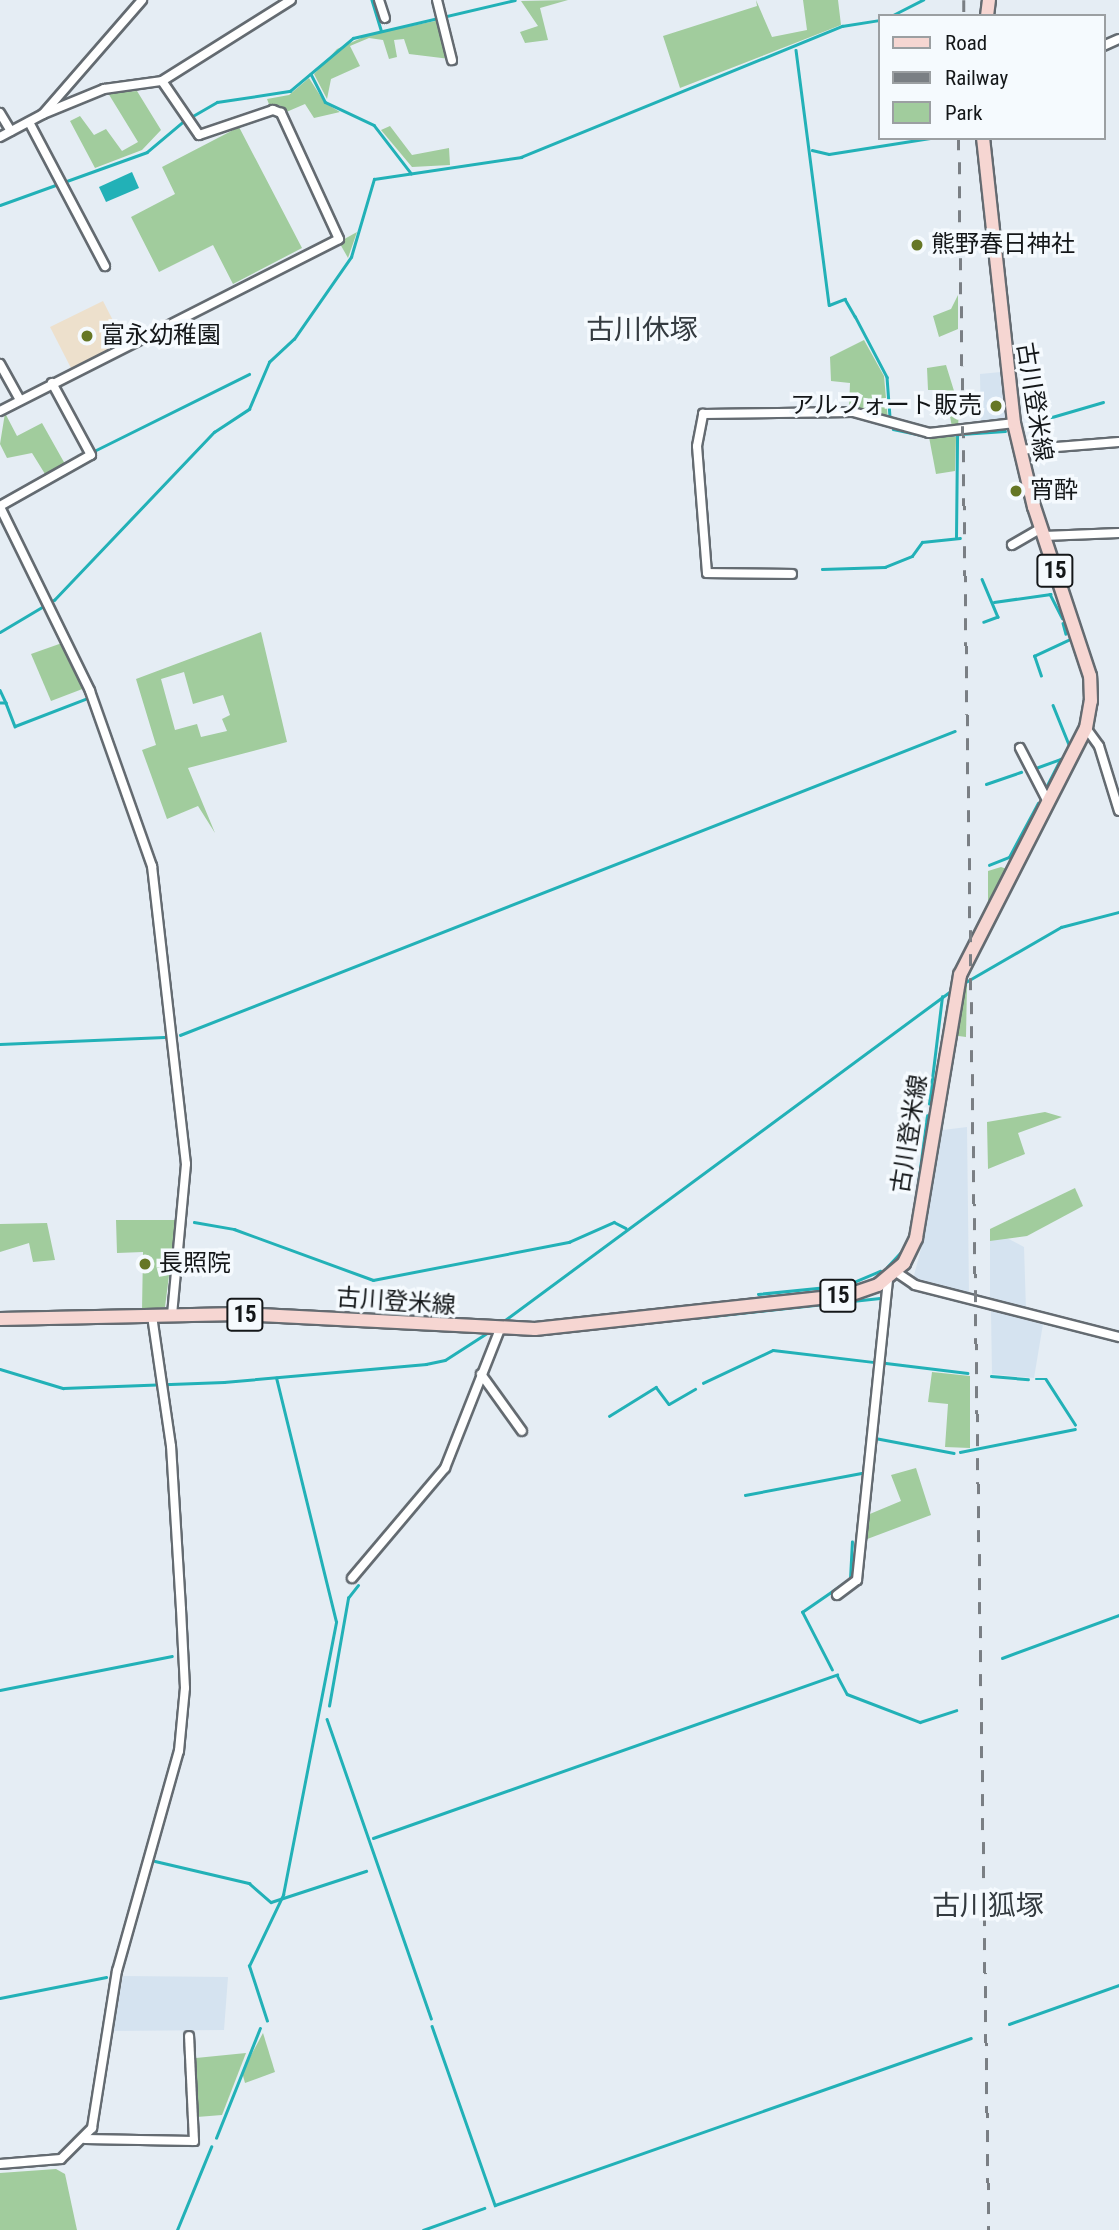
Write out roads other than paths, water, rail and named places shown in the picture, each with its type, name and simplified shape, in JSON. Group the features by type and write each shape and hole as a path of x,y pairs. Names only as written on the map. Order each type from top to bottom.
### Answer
{"main road":[{"name":"古川登米線","path":"0,1319 172,1316 494,1329 849,1295 892,1275 916,1238 952,1005 960,975 1086,728 1090,676 1042,532 1014,423 983,140"}],"street":[{"path":"43,114 142,0"},
{"path":"0,138 43,114 104,89 162,81 291,0"},
{"path":"379,0 385,18"},
{"path":"437,0 452,60"},
{"path":"0,411 339,239 281,113 273,110 199,135 162,81"},
{"path":"0,113 11,131"},
{"path":"29,122 55,178 105,267"},
{"path":"0,363 20,400"},
{"path":"52,383 91,455 0,506 103,721 152,866 186,1164 172,1316"},
{"path":"792,574 707,573 697,446 703,414 844,411 929,433 1014,423"},
{"path":"1019,450 1119,442"},
{"path":"1012,545 1042,532 1119,533"},
{"path":"1086,728 1099,747 1119,811"},
{"path":"1020,748 1048,802"},
{"path":"838,1595 857,1580 892,1275 915,1285 1119,1337"},
{"path":"0,2165 61,2159 85,2139 96,2111 117,1971 179,1751 184,1711 164,1385 152,1316"},
{"path":"352,1578 445,1468 481,1374 494,1329"},
{"path":"481,1374 522,1431"},
{"path":"85,2139 194,2141 189,2036"}],"water":[{"path":"132,172 139,188 106,202 99,187"}],"waterway":[{"path":"372,0 381,30"},
{"path":"191,117 217,102 290,91 353,38 515,0"},
{"path":"895,14 923,0"},
{"path":"0,632 54,600 214,432 249,409 269,362 294,339 351,257 374,179 521,157 842,26 878,20"},
{"path":"796,50 829,305 845,299 855,316 887,377 890,417"},
{"path":"311,74 325,102 374,125 411,173"},
{"path":"0,205 147,152 185,120"},
{"path":"812,150 829,154 917,140"},
{"path":"94,451 249,374"},
{"path":"1028,424 1103,402"},
{"path":"893,429 922,435"},
{"path":"932,436 1005,431"},
{"path":"956,537 957,436"},
{"path":"30,485 42,478"},
{"path":"0,500 23,488"},
{"path":"822,569 885,567 912,556 922,542 960,538"},
{"path":"982,579 998,617 984,622"},
{"path":"994,602 1050,594 1062,618"},
{"path":"1063,623 1066,634"},
{"path":"1041,676 1034,656 1068,640"},
{"path":"0,690 6,703 0,703"},
{"path":"6,703 15,726 85,699"},
{"path":"1053,705 1070,747"},
{"path":"180,1035 955,731"},
{"path":"1033,769 1061,759 1045,791"},
{"path":"986,784 1021,772"},
{"path":"989,865 1009,857 1038,803"},
{"path":"964,983 1061,927 1119,912"},
{"path":"501,1323 952,990"},
{"path":"929,1104 942,997"},
{"path":"0,1044 164,1037"},
{"path":"916,1199 927,1116"},
{"path":"194,1222 234,1229 373,1280 569,1242 614,1222 626,1228"},
{"path":"887,1267 904,1249"},
{"path":"758,1294 847,1285 880,1271"},
{"path":"694,1318 882,1298"},
{"path":"0,1369 63,1388 224,1382 426,1364 445,1360 490,1331"},
{"path":"703,1383 773,1350 874,1362"},
{"path":"886,1363 967,1373"},
{"path":"991,1376 1028,1379"},
{"path":"267,2021 249,1966 283,1895 336,1622 276,1378"},
{"path":"1036,1379 1046,1379 1075,1424"},
{"path":"609,1416 656,1387 669,1404 695,1389"},
{"path":"960,1452 1075,1429"},
{"path":"875,1438 954,1453"},
{"path":"745,1495 861,1473"},
{"path":"832,1670 802,1612 850,1579 852,1542"},
{"path":"329,1706 348,1598 358,1585"},
{"path":"1002,1658 1119,1615"},
{"path":"0,1690 172,1656"},
{"path":"373,1838 837,1675 847,1694 920,1722 956,1710"},
{"path":"327,1719 431,2018"},
{"path":"155,1861 249,1883 271,1902 366,1871"},
{"path":"0,1998 106,1977"},
{"path":"1009,2024 1119,1985"},
{"path":"432,2026 495,2205 971,2038"},
{"path":"216,2138 260,2028"},
{"path":"177,2230 211,2147"},
{"path":"423,2230 484,2208"}],"railway":[{"path":"964,0 964,14"},
{"path":"959,140 989,2230"}],"place":[{"name":"熊野春日神社","path":"917,245"},
{"name":"富永幼稚園","path":"87,336"},
{"name":"アルフォート販売","path":"996,406"},
{"name":"宵酔","path":"1016,491"},
{"name":"長照院","path":"145,1264"}],"district":[{"name":"古川休塚","path":"642,330"},
{"name":"古川狐塚","path":"988,1906"}]}
